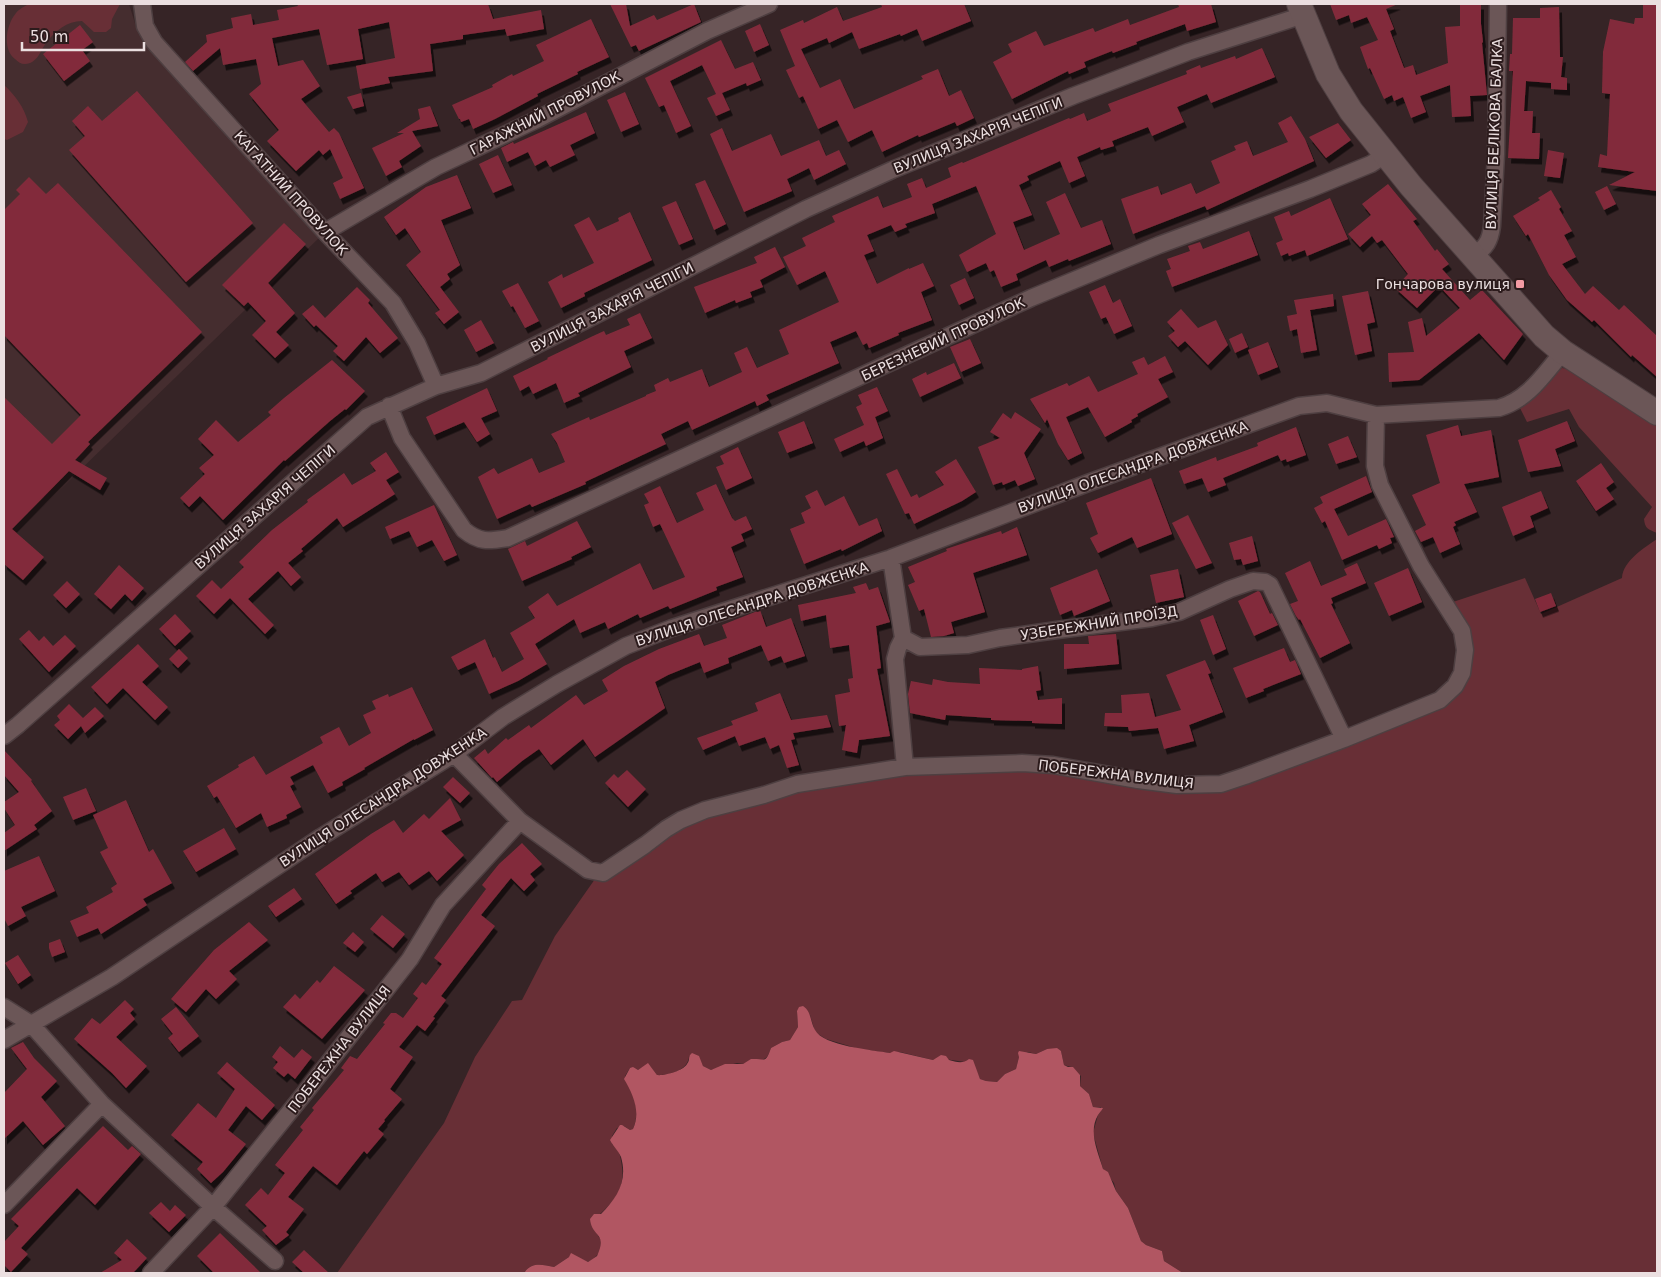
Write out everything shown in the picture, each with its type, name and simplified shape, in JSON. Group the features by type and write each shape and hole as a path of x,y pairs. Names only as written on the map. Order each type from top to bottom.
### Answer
{"street":[{"name":"КАГАТНИЙ ПРОВУЛОК","path":"142,4 145,26 154,42 393,303 417,343 436,386"},
{"name":"ГАРАЖНИЙ ПРОВУЛОК","path":"326,232 436,167 538,119 707,30 769,4"},
{"name":"ВУЛИЦЯ БЕЛІКОВА БАЛКА","path":"1474,257 1487,246 1492,226 1496,154 1498,4"},
{"path":"1302,10 1328,74 1338,92 1385,155 1411,186 1538,330 1563,352 1657,414"},
{"name":"ВУЛИЦЯ ЗАХАРІЯ ЧЕПІГИ","path":"4,736 18,726 367,417 436,386 481,373 806,210 892,170 1090,89 1302,10"},
{"name":"БЕРЕЗНЕВИЙ ПРОВУЛОК","path":"388,406 402,438 464,530 474,538 490,541 508,538 1031,298 1158,245 1370,164 1385,155"},
{"name":"ВУЛИЦЯ ОЛЕСАНДРА ДОВЖЕНКА","path":"4,1040 112,977 321,837 454,754 503,717 557,684 626,646 672,628 891,558 1098,479 1300,406 1327,403 1376,415 1499,408 1521,398 1563,352"},
{"name":"ПОБЕРЕЖНА ВУЛИЦЯ","path":"151,1273 213,1207 410,960 443,905 520,821 588,870 603,873 681,820 705,810 764,796 798,784 905,767 1022,763 1046,764 1138,780 1194,786 1221,784 1344,739 1440,700 1456,686 1462,673 1464,650 1462,631 1421,566 1380,486 1375,466 1376,415"},
{"path":"891,558 903,638 895,659 905,767"},
{"name":"УЗБЕРЕЖНИЙ ПРОЇЗД","path":"903,638 920,647 968,646 1056,630 1135,620 1179,612 1254,581 1265,582 1270,585 1344,739"},
{"path":"454,754 520,821"},
{"path":"4,1006 31,1024 102,1104 213,1207 275,1261"},
{"path":"4,1205 102,1104"}],"shaded area":[{"path":"4,4 129,4 138,33 321,236 4,544"},
{"path":"29,4 120,4 112,19 111,28 106,32 94,32 82,21 71,23 53,34 36,59 24,64 18,62 11,55 8,49 7,37 10,24 16,13"},
{"path":"4,85 19,102 28,122 23,132 7,140 4,139"},
{"path":"1562,368 1569,369 1657,423 1657,533 1648,528 1644,522 1652,507 1579,427 1569,409 1527,422 1520,408 1537,395 1553,374"},
{"path":"1657,539 1657,1273 1183,1273 1164,1261 1162,1251 1141,1241 1128,1208 1116,1191 1114,1183 1103,1169 1093,1133 1101,1107 1093,1107 1089,1094 1080,1086 1081,1076 1071,1067 1064,1065 1061,1051 1047,1049 1036,1054 1028,1052 1019,1057 1016,1069 1005,1074 997,1082 986,1081 980,1079 976,1070 965,1062 938,1058 933,1060 900,1052 890,1053 859,1049 826,1039 815,1032 810,1015 797,1011 798,1027 790,1040 771,1048 767,1056 759,1061 755,1059 743,1064 737,1063 711,1070 703,1066 700,1060 689,1056 686,1065 677,1071 667,1074 657,1075 650,1066 638,1070 630,1068 625,1076 635,1103 635,1124 633,1129 630,1130 624,1126 617,1128 612,1136 612,1144 617,1149 621,1158 621,1184 616,1197 600,1214 598,1236 602,1247 598,1254 588,1262 574,1256 569,1257 554,1267 534,1265 524,1273 337,1273 444,1123 475,1057 512,1001 522,1000 555,936 595,879 684,823 833,781 991,766 1191,788 1427,710 1467,675 1450,603 1525,578 1541,614 1622,578 1623,572 1630,561"},
{"path":"803,1006 808,1011 815,1030 828,1040 861,1049 890,1053 894,1051 933,1060 941,1055 957,1062 973,1060 980,1079 986,1081 997,1082 1005,1074 1016,1069 1019,1051 1036,1054 1047,1049 1057,1048 1061,1051 1064,1065 1073,1067 1080,1075 1080,1086 1089,1094 1093,1107 1103,1108 1098,1115 1094,1128 1097,1149 1103,1169 1108,1172 1116,1191 1128,1208 1141,1241 1162,1251 1164,1261 1183,1273 524,1273 534,1265 554,1267 569,1257 571,1253 588,1262 597,1256 601,1243 591,1225 590,1219 594,1214 601,1214 612,1202 620,1188 623,1174 621,1157 610,1140 620,1125 630,1130 633,1129 635,1123 635,1103 624,1079 630,1068 633,1067 638,1070 648,1063 657,1075 669,1074 685,1067 692,1053 699,1056 703,1066 711,1070 725,1064 743,1064 751,1059 764,1060 771,1048 790,1040 798,1027 797,1011 799,1007"}],"building":[{"path":"297,4 488,4 493,19 541,10 544,29 507,36 505,29 463,35 463,39 430,44 433,71 388,77 390,83 360,89 356,66 395,58 389,22 358,29 363,59 327,65 319,29 272,38 278,66 303,60 320,86 301,99 329,132 334,128 339,133 364,188 340,199 333,183 343,178 330,149 323,155 319,150 296,171 267,141 279,130 249,94 261,84 256,59 223,65 220,48 193,71 185,62 207,42 206,35 233,28 231,18 251,14 253,25 279,20 277,10 298,6"},
{"path":"610,4 626,4 630,26 654,15 657,20 694,4 701,22 639,51 636,45 631,47"},
{"path":"881,4 964,4 971,21 922,41 917,29 859,49 852,32 829,43 827,38 801,49 820,88 840,79 854,109 923,79 921,76 938,69 949,96 961,90 974,118 957,126 955,122 919,137 918,135 882,152 872,130 848,142 837,120 818,129 803,96 799,98 786,70 795,66 780,30 803,20 804,23 837,7 843,21 882,7"},
{"path":"1178,4 1211,4 1216,22 1187,31 1185,24 1136,42 1137,44 1113,53 1112,51 1084,62 1086,67 1069,74 1068,71 1012,99 993,62 1012,52 1008,44 1036,31 1044,46 1093,28 1095,32 1128,19 1130,25 1179,7"},
{"path":"1330,4 1398,4 1386,9 1394,29 1390,31 1404,68 1413,65 1416,75 1448,63 1445,27 1460,26 1460,4 1481,4 1482,43 1487,95 1470,96 1471,116 1452,117 1450,85 1420,96 1426,112 1411,118 1403,97 1394,101 1392,95 1384,99 1370,68 1368,69 1360,47 1378,40 1367,17 1351,23 1349,15 1336,20"},
{"path":"1643,4 1657,4 1657,191 1609,185 1635,172 1598,167 1600,154 1607,156 1610,94 1602,93 1603,52 1610,19 1634,24 1635,18 1643,18"},
{"path":"1559,7 1560,57 1563,57 1561,77 1567,78 1567,90 1551,89 1551,83 1526,81 1524,111 1533,111 1532,133 1540,133 1539,159 1508,158 1513,71 1509,71 1510,54 1512,54 1513,18 1540,18 1540,8"},
{"path":"591,19 609,57 577,72 578,74 537,94 538,96 473,129 469,119 461,122 452,105 493,87 492,85 512,74 513,76 544,61 536,45"},
{"path":"760,24 769,45 754,52 745,31"},
{"path":"80,25 93,42 82,50 90,61 64,81 43,54"},
{"path":"721,40 735,69 753,62 761,80 747,86 746,83 722,93 730,110 716,116 707,98 716,94 702,65 670,81 691,126 676,133 664,105 659,107 645,78"},
{"path":"1262,48 1275,77 1211,103 1207,94 1177,107 1184,122 1152,136 1148,127 1112,141 1114,146 1101,150 1100,147 1077,157 1085,176 1069,183 1060,161 1027,176 1029,180 1019,185 1032,215 1013,222 1024,250 1060,234 1046,202 1065,193 1081,228 1102,220 1111,244 1049,267 1046,260 1016,274 1018,280 1001,287 994,270 990,272 986,263 967,272 959,255 996,234 976,186 932,204 935,213 905,224 907,227 895,232 891,225 867,235 874,251 864,255 877,284 923,263 934,286 921,292 932,320 898,333 899,335 869,348 867,343 863,345 856,331 830,342 839,363 766,395 769,400 757,406 755,401 692,430 688,421 661,434 666,444 585,482 586,484 532,507 530,504 497,519 478,477 494,468 498,474 532,458 539,473 565,462 551,434 589,417 590,420 646,396 656,391 654,385 668,378 670,382 702,369 709,387 742,372 734,353 747,347 757,368 789,354 779,330 839,302 825,271 797,285 783,257 806,246 802,238 835,222 832,216 878,196 883,208 912,197 907,184 922,178 926,188 951,177 948,168 962,162 1084,113 1087,121 1111,111 1108,104 1187,74 1186,71 1200,65 1201,68 1235,56 1236,59"},
{"path":"137,91 253,223 186,282 69,150 85,136 72,121 88,106 102,121"},
{"path":"625,92 639,124 621,132 607,100"},
{"path":"361,93 364,106 353,109 347,97"},
{"path":"430,106 438,126 412,131 421,146 399,161 402,167 386,176 372,148 404,133 397,133 420,119 418,109"},
{"path":"586,112 595,133 570,145 575,155 550,167 546,160 535,166 528,152 507,162 501,148"},
{"path":"1291,116 1305,139 1314,161 1207,210 1205,206 1133,234 1121,199 1158,186 1161,195 1191,183 1196,194 1220,183 1211,161 1236,150 1234,146 1247,141 1253,156 1288,142 1278,123"},
{"path":"1338,123 1351,140 1326,158 1309,137"},
{"path":"722,128 732,151 771,134 781,156 819,140 826,156 839,150 846,164 814,180 809,168 787,179 792,191 744,212 710,134"},
{"path":"1548,150 1564,153 1560,178 1544,176"},
{"path":"498,155 512,185 493,193 479,164"},
{"path":"457,175 471,208 441,220 460,265 447,274 450,279 440,287 459,312 444,324 435,313 440,310 406,265 421,252 405,228 396,235 384,217 426,187"},
{"path":"29,177 46,194 58,183 202,332 88,442 90,444 75,460 107,478 100,490 69,471 12,529 44,557 23,580 4,564 4,397 52,444 81,415 4,335 4,210 20,194 16,190"},
{"path":"705,180 726,224 714,230 695,184"},
{"path":"1388,184 1417,219 1413,221 1435,251 1437,249 1449,264 1442,269 1470,300 1482,290 1523,334 1504,360 1479,333 1419,380 1389,382 1388,353 1414,352 1408,322 1422,318 1426,336 1460,308 1439,286 1417,308 1395,288 1408,274 1382,240 1377,243 1372,236 1360,247 1348,234 1371,215 1362,204"},
{"path":"1607,186 1616,204 1604,210 1595,192"},
{"path":"1551,190 1561,207 1559,209 1572,231 1564,235 1576,257 1562,264 1585,294 1593,286 1619,310 1624,305 1657,336 1657,377 1632,355 1631,357 1594,320 1592,322 1567,300 1549,275 1528,234 1526,236 1513,216 1540,200 1538,198"},
{"path":"1330,198 1348,239 1307,256 1305,250 1289,256 1288,253 1281,256 1276,243 1283,240 1274,217 1289,211 1291,216"},
{"path":"676,201 693,239 679,245 662,207"},
{"path":"630,212 652,260 584,293 585,296 561,308 548,282 562,274 563,278 594,263 574,225 589,217 597,231 619,221 618,218"},
{"path":"284,223 306,244 268,283 295,313 276,332 289,345 275,358 252,335 266,321 248,302 244,306 222,285"},
{"path":"1249,231 1258,255 1172,287 1166,271 1171,269 1167,259 1190,251 1188,246 1200,242 1203,249"},
{"path":"775,247 785,267 760,280 763,287 750,292 752,297 736,303 735,300 705,313 694,287 757,263 754,257"},
{"path":"965,278 974,298 959,305 950,285"},
{"path":"518,283 539,321 525,328 502,291"},
{"path":"1105,285 1113,303 1120,299 1132,326 1114,334 1106,317 1101,319 1089,292"},
{"path":"357,287 370,300 368,303 398,338 380,353 366,337 344,361 333,351 338,346 316,325 314,327 302,314 313,305 325,318"},
{"path":"1368,291 1375,322 1367,324 1372,351 1355,355 1342,296"},
{"path":"1333,294 1334,306 1310,310 1317,350 1301,353 1297,329 1290,331 1287,316 1297,314 1294,300"},
{"path":"1181,309 1198,328 1216,320 1228,345 1208,365 1185,341 1178,347 1168,336 1175,331 1167,322"},
{"path":"640,313 652,338 624,351 631,367 578,393 580,396 564,403 556,383 533,394 529,386 520,391 513,376 604,331 606,335 630,325 627,319"},
{"path":"481,320 494,343 476,352 464,330"},
{"path":"1242,333 1248,347 1235,353 1229,339"},
{"path":"970,339 981,363 961,372 950,347"},
{"path":"1268,342 1278,367 1258,375 1248,350"},
{"path":"1165,356 1173,372 1158,379 1168,397 1137,414 1138,416 1131,420 1132,422 1105,437 1088,407 1066,417 1082,453 1068,460 1058,444 1047,419 1045,423 1030,399 1067,383 1069,386 1089,376 1098,392 1138,374 1132,362 1144,357 1148,365"},
{"path":"332,360 365,391 346,410 284,460 223,520 200,496 189,507 180,498 205,474 199,468 214,455 198,439 216,420 238,442 271,415 268,412 284,398"},
{"path":"954,363 961,378 920,397 912,379 926,372 927,375"},
{"path":"877,387 888,411 875,417 883,438 866,446 864,441 840,452 834,439 864,425 856,407 862,404 858,395"},
{"path":"487,388 497,411 481,418 490,434 477,442 464,422 434,435 426,417"},
{"path":"1015,412 1041,429 1024,453 1035,479 1018,486 1015,480 1003,485 1002,482 993,485 978,447 1000,438 990,432 1003,413 1011,419"},
{"path":"804,421 813,443 787,453 778,432"},
{"path":"1567,421 1575,441 1555,449 1561,466 1528,472 1518,440"},
{"path":"1458,425 1461,436 1491,430 1499,477 1464,484 1477,512 1454,522 1456,525 1453,527 1460,544 1440,553 1433,537 1421,542 1415,531 1426,525 1412,495 1440,483 1426,435"},
{"path":"1296,427 1306,455 1287,462 1286,459 1281,461 1278,455 1223,478 1226,485 1208,492 1202,478 1184,484 1179,471 1216,457 1217,461 1258,446 1257,443"},
{"path":"1348,436 1357,457 1336,464 1328,444"},
{"path":"738,447 752,478 726,490 716,467 724,464 720,456"},
{"path":"386,452 399,472 386,480 395,494 343,527 337,518 301,549 303,551 288,563 301,577 291,586 278,571 248,599 274,625 265,634 230,598 214,614 196,596 212,580 221,589 244,567 239,562 272,530 308,502 307,500 344,473 352,485 376,471 370,463"},
{"path":"956,459 976,492 962,501 914,524 909,513 905,514 886,474 897,469 911,497 917,494 919,498 944,485 935,472"},
{"path":"1601,463 1614,482 1606,488 1614,499 1596,511 1576,481"},
{"path":"1366,476 1372,492 1334,509 1348,536 1386,519 1394,537 1390,538 1392,543 1379,549 1377,545 1342,560 1325,521 1322,523 1314,508 1323,503 1320,497"},
{"path":"1151,478 1172,534 1137,548 1132,537 1098,553 1090,538 1098,534 1086,503"},
{"path":"716,484 732,518 735,521 746,516 752,529 741,534 744,541 731,547 743,577 716,587 717,590 670,609 668,606 640,618 638,614 608,629 605,622 580,633 574,619 535,644 547,664 518,681 489,694 475,662 458,670 451,657 485,639 493,658 495,657 502,672 524,659 510,633 535,618 528,607 548,593 557,606 640,563 653,590 685,577 660,524 653,527 644,505 649,503 644,494 660,486 677,523 704,510 696,493"},
{"path":"817,490 825,506 844,496 859,526 877,518 882,531 842,551 841,549 804,564 790,529 805,523 801,513 811,508 805,496"},
{"path":"1541,491 1548,508 1530,516 1534,527 1513,536 1502,507"},
{"path":"434,505 457,555 444,561 432,540 417,547 409,531 390,539 385,527"},
{"path":"1188,515 1212,563 1196,569 1172,523"},
{"path":"577,521 591,547 571,557 572,559 522,581 508,549 525,541 527,546"},
{"path":"1017,527 1027,555 973,573 985,612 951,622 954,633 931,637 924,609 919,611 908,585 915,582 908,567 947,551 946,549 1001,531 1002,534"},
{"path":"1252,536 1258,561 1243,565 1241,559 1234,560 1229,543"},
{"path":"1310,561 1321,586 1347,575 1344,569 1357,563 1366,583 1331,598 1333,603 1331,604 1350,643 1320,658 1290,604 1298,601 1285,573"},
{"path":"119,565 144,588 132,601 125,594 111,609 94,594"},
{"path":"1408,568 1422,602 1389,616 1374,583"},
{"path":"1097,569 1110,601 1074,616 1072,610 1060,615 1050,588"},
{"path":"1178,569 1184,597 1156,603 1150,575"},
{"path":"67,581 80,594 66,608 53,595"},
{"path":"866,583 869,590 878,587 890,622 876,626 881,668 877,669 890,736 859,740 857,753 842,750 846,725 839,726 835,695 850,692 848,679 853,678 849,645 830,648 826,615 801,621 798,605 856,593 853,587"},
{"path":"1258,591 1278,625 1254,636 1238,601"},
{"path":"1551,593 1556,606 1540,612 1535,599"},
{"path":"760,610 766,627 791,618 805,656 784,663 781,656 768,661 761,645 728,658 729,663 704,673 700,662 668,675 655,682 665,708 595,757 583,739 551,765 539,749 497,782 474,758 485,749 488,754 506,738 508,740 529,725 531,728 576,695 584,705 608,691 602,680 624,666 659,649 699,634 704,646 727,638 722,625"},
{"path":"175,614 191,631 175,646 159,629"},
{"path":"1213,615 1226,649 1213,655 1200,620"},
{"path":"29,630 39,641 44,636 53,646 65,635 76,646 49,672 19,639"},
{"path":"1116,634 1119,664 1064,669 1064,644 1089,644 1088,636"},
{"path":"138,644 159,666 142,682 168,707 155,720 123,688 107,704 91,687"},
{"path":"1284,648 1290,662 1295,660 1301,674 1246,698 1233,668"},
{"path":"179,649 188,658 178,668 169,659"},
{"path":"1205,660 1211,673 1208,674 1223,712 1189,725 1194,741 1164,749 1158,728 1129,731 1128,727 1104,726 1105,713 1122,713 1121,695 1149,693 1155,717 1181,710 1166,675"},
{"path":"1038,666 1041,690 1036,691 1038,700 1062,698 1062,724 991,720 991,718 946,715 945,720 910,713 908,694 911,681 932,685 933,679 980,684 979,668 1022,670"},
{"path":"412,687 433,730 364,768 342,782 343,785 328,793 313,765 290,777 294,784 290,786 301,807 286,815 287,818 267,827 261,813 236,828 217,796 214,798 207,786 254,756 266,775 323,743 320,737 339,727 349,746 371,733 363,715 376,709 372,701 388,694 389,697"},
{"path":"780,693 791,720 827,715 831,727 793,733 795,739 791,740 799,765 787,768 779,745 770,749 765,737 739,746 735,736 703,750 697,738 733,725 731,721 758,711 755,703"},
{"path":"69,704 83,718 95,707 104,716 85,733 81,726 68,739 54,725 60,720 57,716"},
{"path":"4,750 32,780 52,811 34,825 37,829 4,851 4,833 15,825 4,808 4,802 19,792 4,775"},
{"path":"627,770 646,789 628,807 605,783 614,774 618,778"},
{"path":"453,777 470,793 460,803 443,787"},
{"path":"86,788 96,811 73,820 63,797"},
{"path":"450,798 461,820 441,831 464,855 437,881 429,871 409,885 399,872 382,882 376,873 350,891 352,893 336,904 315,874 394,820 403,833 424,814 429,819"},
{"path":"126,800 149,852 153,849 172,883 143,899 147,905 101,934 98,928 77,937 70,921 89,913 86,907 113,892 111,888 117,884 100,852 108,848 93,815"},
{"path":"224,828 236,849 196,872 183,851"},
{"path":"522,843 542,864 530,874 535,880 524,891 511,878 481,915 495,926 441,996 446,1000 433,1017 435,1018 425,1031 417,1025 399,1047 413,1057 390,1089 402,1099 378,1129 384,1134 367,1154 364,1151 337,1185 313,1166 288,1197 304,1209 286,1232 289,1235 276,1245 262,1230 267,1226 245,1205 261,1188 268,1195 285,1173 275,1165 303,1130 300,1127 314,1110 312,1108 344,1070 341,1068 350,1056 357,1059 385,1024 383,1023 391,1013 396,1013 403,1018 418,998 413,994 422,982 426,985 442,964 434,958 486,889 482,885 499,864"},
{"path":"39,856 55,891 21,907 26,916 8,926 4,918 4,871"},
{"path":"294,888 302,899 276,917 268,906"},
{"path":"382,915 405,934 393,948 370,929"},
{"path":"249,922 268,940 229,971 237,979 216,999 206,989 186,1012 171,999 214,950"},
{"path":"353,932 364,942 355,952 343,943"},
{"path":"60,939 65,952 52,957 49,943"},
{"path":"18,955 31,975 18,984 5,963"},
{"path":"334,966 365,990 322,1039 283,1007 295,994 300,999 317,980 320,983"},
{"path":"125,1000 134,1009 130,1013 135,1019 116,1037 147,1066 126,1088 74,1039 92,1018 100,1024"},
{"path":"176,1007 199,1036 179,1052 168,1038 173,1034 161,1019"},
{"path":"23,1042 34,1058 57,1081 41,1097 65,1126 43,1145 23,1121 4,1139 4,1093 27,1069 11,1048"},
{"path":"280,1046 294,1058 302,1049 312,1057 295,1079 288,1073 284,1077 273,1068 278,1062 272,1057"},
{"path":"227,1062 275,1105 262,1120 246,1106 228,1130 246,1144 223,1172 211,1183 197,1169 203,1162 171,1135 198,1103 216,1118 235,1089 217,1073"},
{"path":"103,1126 128,1150 132,1146 141,1154 95,1205 77,1188 21,1248 28,1254 11,1272 4,1265 4,1242 19,1226 11,1219"},
{"path":"161,1202 170,1211 175,1205 186,1215 169,1232 149,1213"},
{"path":"220,1233 261,1273 214,1273 197,1256"},
{"path":"127,1239 147,1258 133,1273 100,1273 122,1260 114,1253"},
{"path":"304,1250 329,1273 304,1273 292,1262"}],"place":[{"name":"Гончарова вулиця","path":"1520,284"}]}
